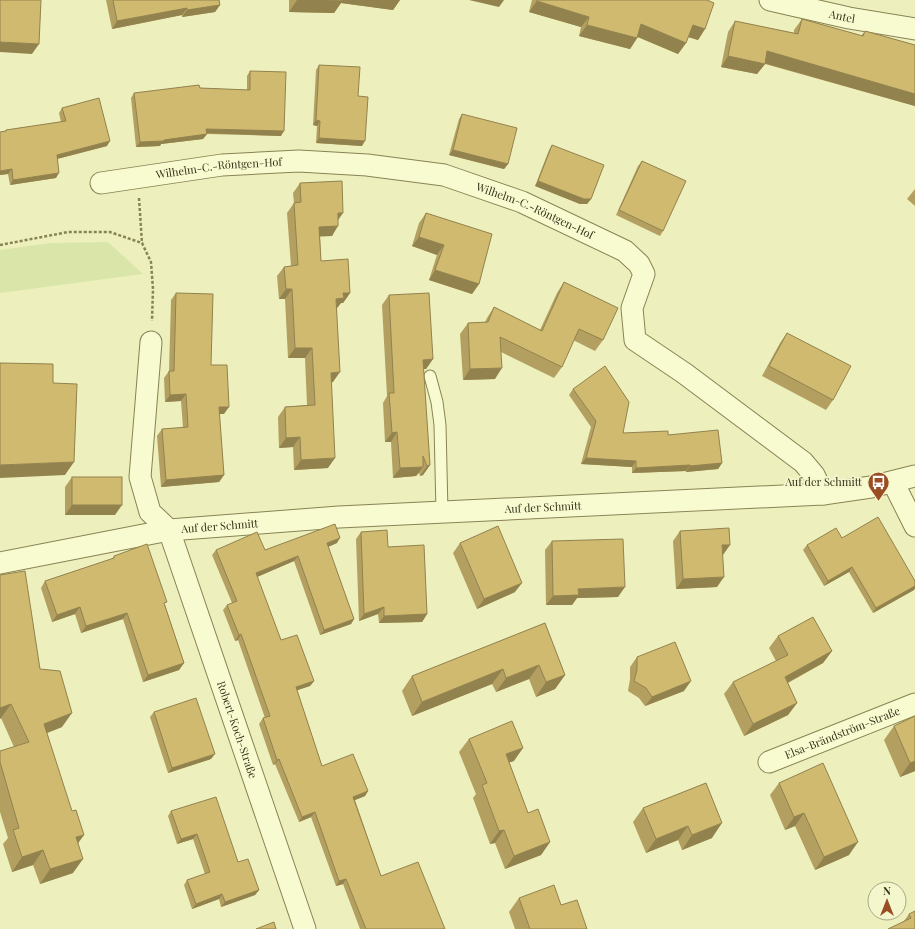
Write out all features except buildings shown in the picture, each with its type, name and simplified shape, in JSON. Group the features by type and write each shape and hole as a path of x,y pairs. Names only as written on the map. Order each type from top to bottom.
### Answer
{"street":[{"name":"Antel","path":"770,0 848,18 915,29"},
{"name":"Wilhelm-C.-Röntgen-Hof","path":"101,183 222,165 300,161 367,165 444,175 522,202 625,251 639,264 644,274 632,308 635,340 684,373 803,462 814,475 823,494"},
{"name":"Auf der Schmitt","path":"151,342 140,477 150,512 169,530"},
{"name":"Auf der Schmitt","path":"0,563 169,530 339,517 823,494 871,487 915,476"},
{"path":"893,482 915,526"},
{"name":"Robert-Koch-Straße","path":"169,530 305,929"},
{"name":"Elsa-Brändström-Straße","path":"769,762 915,704"}],"lane":[{"path":"430,376 437,402 440,425 442,512"}],"path":[{"path":"139,193 142,243 151,262 153,290 151,342"},
{"path":"0,245 68,232 110,232 142,243"}],"green space":[{"path":"108,242 143,274 0,293 0,250 50,243"}],"place":[{"name":"Auf der Schmitt","path":"878,502"}]}
